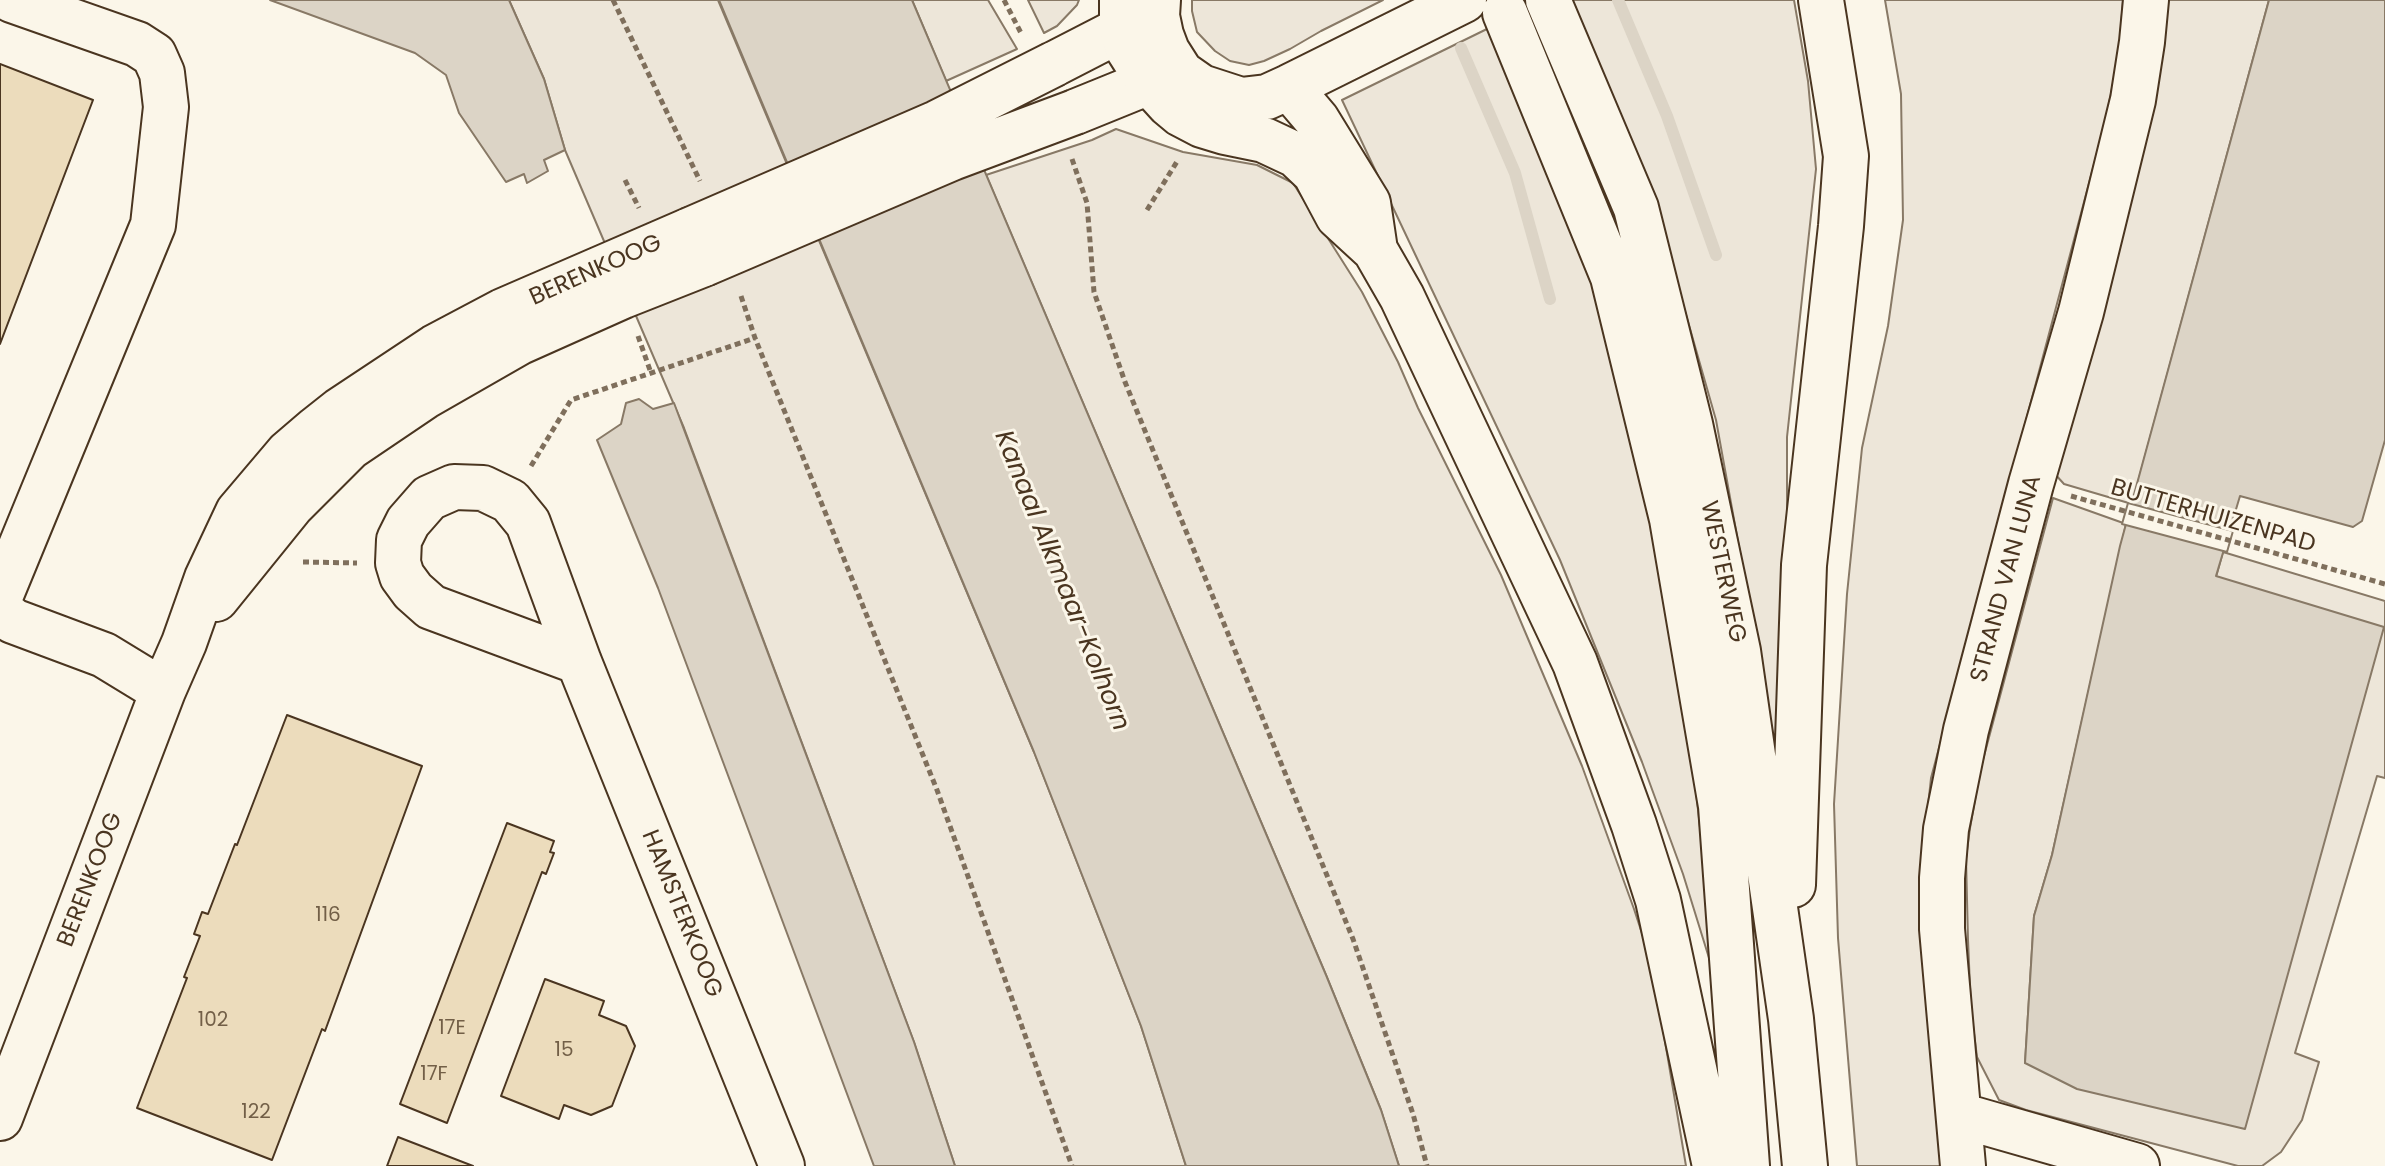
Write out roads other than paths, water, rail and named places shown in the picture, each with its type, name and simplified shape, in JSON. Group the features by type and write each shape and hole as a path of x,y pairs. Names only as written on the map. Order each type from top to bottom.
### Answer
{"main road":[{"path":"0,597 153,225 166,107 162,73 154,55 137,44 12,0"},
{"path":"1158,0 1157,16 1167,51 1165,78 1181,114 1202,125 1264,140 1296,155 1315,173 1338,216 1375,250 1402,297 1465,428 1575,663 1634,825 1658,900 1715,1166"},
{"path":"1122,15 1128,49 1165,78 1241,100 1267,97 1464,0"},
{"name":"WESTERWEG","path":"1548,0 1636,208 1690,424 1738,651 1791,1019 1805,1166"},
{"path":"1791,1019 1804,565 1846,156 1821,0"},
{"name":"STRAND VAN LUNA","path":"1963,1166 1942,929 1946,829 1966,730 2031,484 2081,312 2133,100 2146,0"},
{"name":"WESTERWEG","path":"1505,13 1613,277 1672,519 1721,806 1747,1166"},
{"name":"BERENKOOG","path":"0,1118 207,578 238,512 288,453 316,429 398,371 503,311 699,229 937,123 1039,51 1122,15"},
{"name":"BERENKOOG","path":"699,229 952,158 1072,130 1165,78"},
{"path":"1289,87 1317,120 1368,203 1375,250"},
{"name":"HAMSTERKOOG","path":"579,662 431,607 408,583 398,563 399,540 408,522 429,498 454,487 483,488 510,501 528,523 579,662 782,1166"},
{"path":"0,604 1,611 13,621 104,655 163,691"},
{"path":"1959,1115 2137,1166"}],"water":[{"path":"270,0 509,0 544,79 565,150 544,160 548,171 527,183 524,174 506,182 459,113 446,75 415,53"},
{"name":"Kanaal Alkmaar-Kolhorn","path":"719,0 912,0 1326,975 1381,1110 1399,1166 1186,1166 1141,1026 1034,752"},
{"path":"2269,0 2385,0 2385,440 2362,521 2353,527 2240,496 2216,576 2384,627 2245,1129 2077,1089 2025,1063 2034,916 2052,855 2120,546"},
{"path":"639,399 653,409 674,403 914,1042 955,1166 874,1166 658,588 597,440 621,424 626,403"}],"waterway":[{"path":"1618,0 1667,116 1716,255"},
{"path":"1461,48 1515,173 1550,299"}]}
